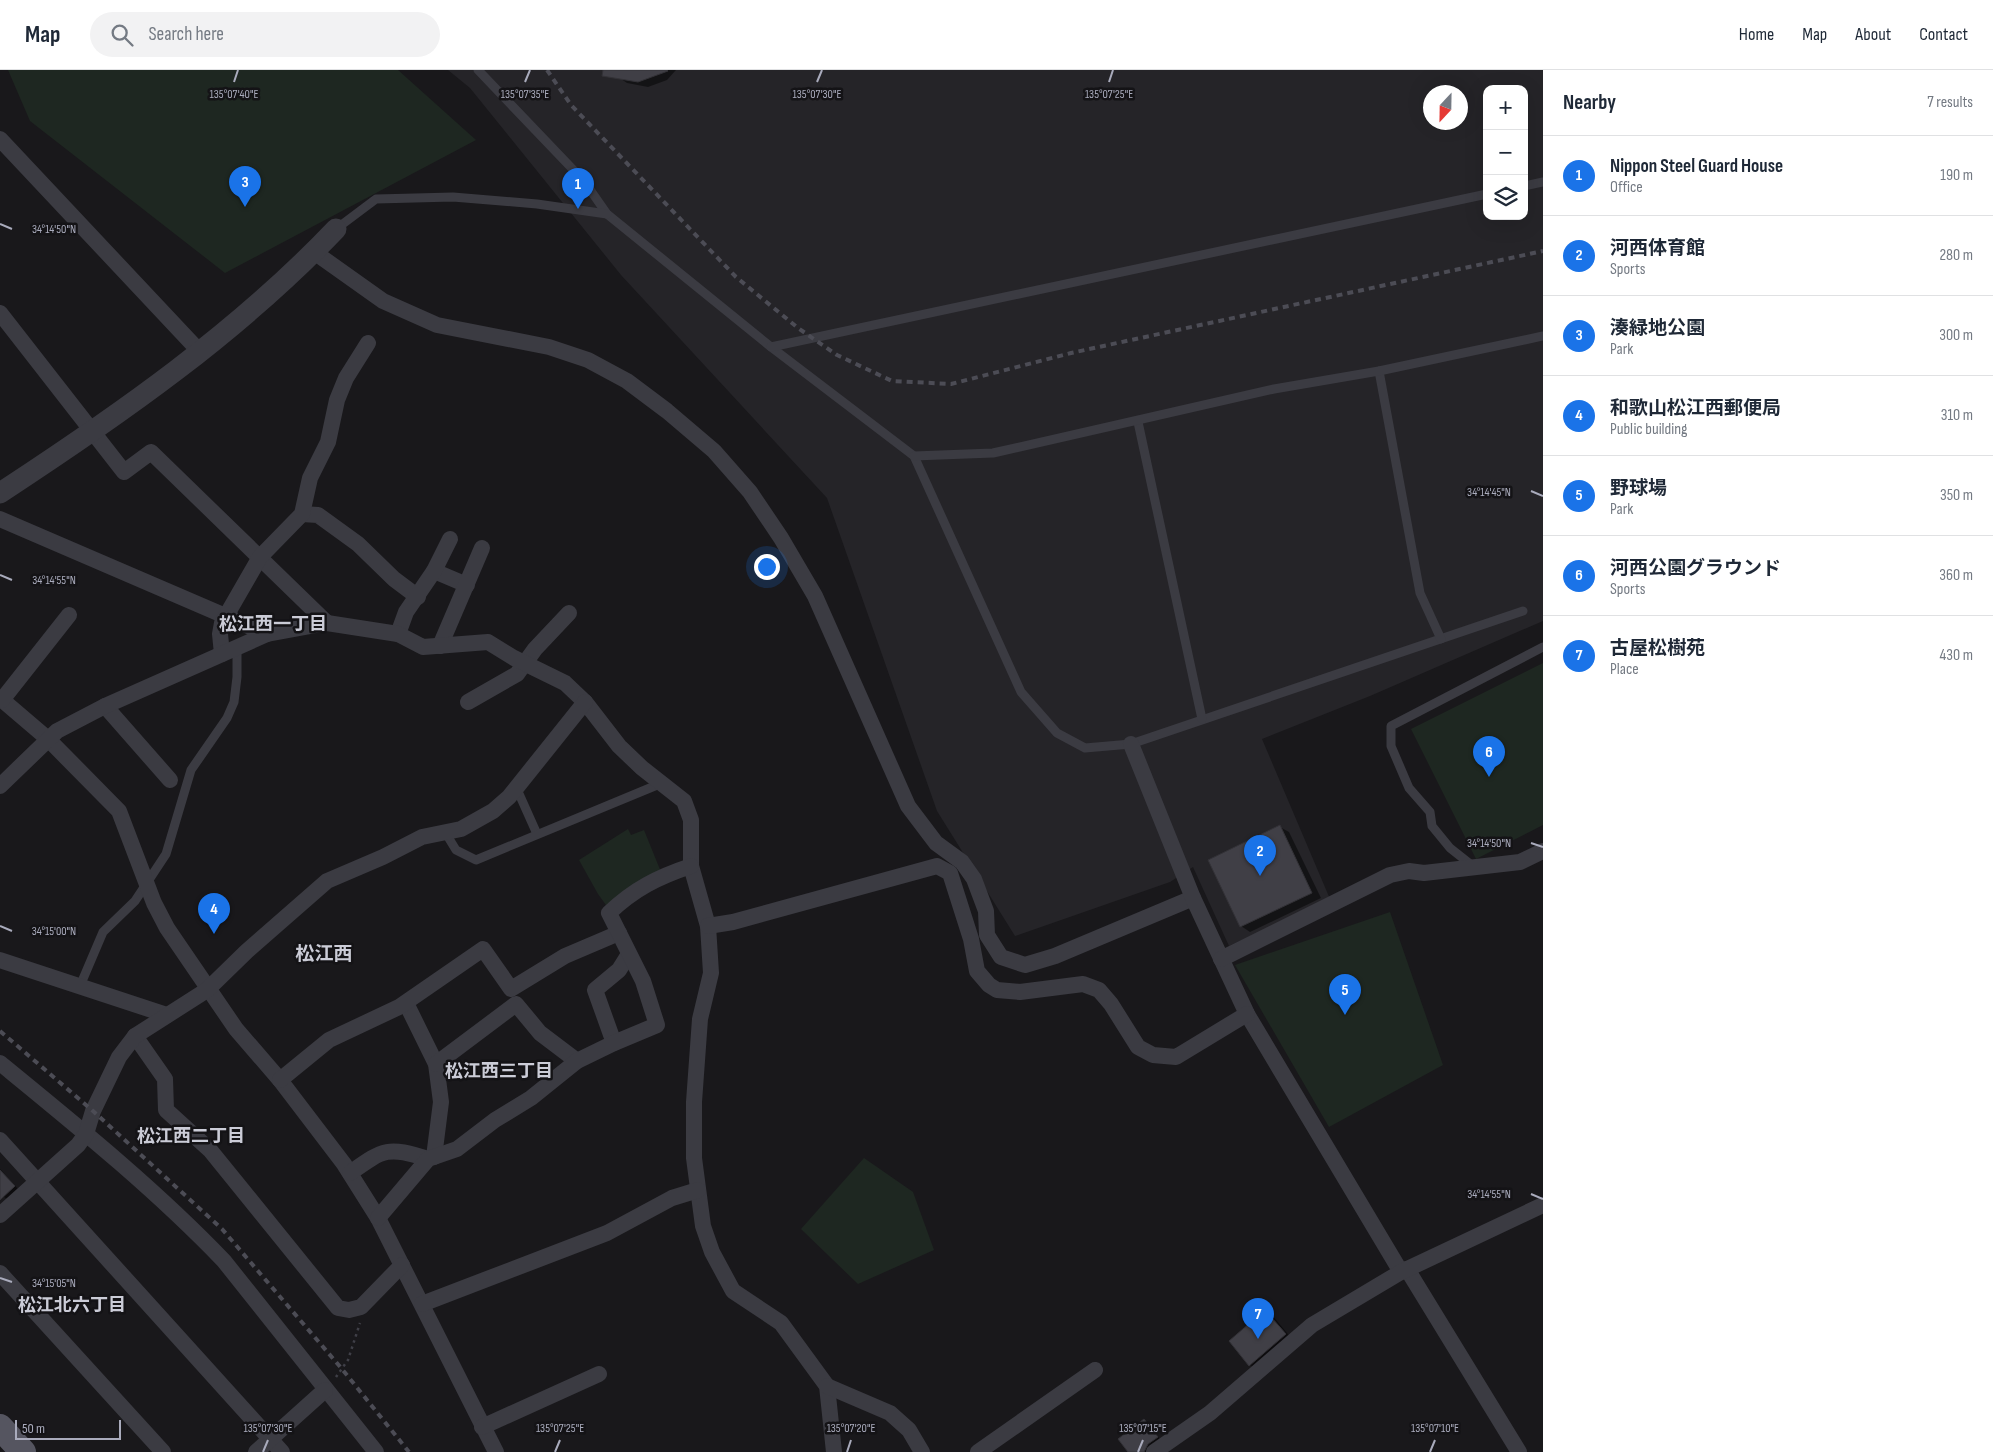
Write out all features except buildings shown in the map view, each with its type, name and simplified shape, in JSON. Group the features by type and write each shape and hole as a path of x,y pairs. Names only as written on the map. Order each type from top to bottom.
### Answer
{"main road":[{"path":"0,1427 23,1452"}],"street":[{"path":"0,139 201,353"},
{"path":"0,493 92,433 201,353 314,252 336,229"},
{"path":"314,252 382,301 437,325 549,347 588,360 627,381 667,411 714,451 750,492 781,538 815,596 908,806 936,843 962,862 974,879 986,911 987,935 1001,957 1025,965 1055,956 1193,898"},
{"path":"0,314 55,381 92,433 124,472 151,452 186,489 260,557 326,623"},
{"path":"230,650 220,634 226,616 260,557 302,514 310,478 328,442 337,400 346,378 368,343"},
{"path":"302,514 318,515 358,544 394,579 418,598"},
{"path":"0,519 267,634"},
{"path":"398,634 406,612 418,598 434,572 450,539"},
{"path":"440,646 482,548"},
{"path":"434,572 466,584"},
{"path":"468,702 517,674 526,664 535,648 569,613"},
{"path":"69,615 1,699 48,739 119,811 147,884 167,928 207,990 236,1029 280,1080 350,1173 378,1218 496,1452"},
{"path":"0,786 58,731 105,706 267,634 326,623 398,634 423,647 488,642 526,664 565,683 585,702 619,746 642,768 684,801 691,820 692,866 708,926 711,973 700,1019 694,1102 694,1158 703,1226 712,1252 733,1291 781,1323 827,1386 834,1452"},
{"path":"0,1215 78,1145 86,1134 93,1111 119,1058 135,1036 207,990 247,951 328,881 384,857 422,837 461,829 493,811 516,788 585,702"},
{"path":"105,706 170,780"},
{"path":"1131,744 1193,898 1246,1014 1404,1271 1520,1452"},
{"path":"1222,959 1390,875 1409,871 1424,873 1520,862 1540,852"},
{"path":"378,1218 431,1158 457,1149 495,1120 531,1098 577,1061 614,1043 657,1026 643,981 609,913 623,899 656,878 692,866"},
{"path":"708,926 733,922 937,866 950,873 971,939 977,972 988,985 996,990 1020,992 1083,984 1099,990 1138,1047 1153,1055 1176,1057 1246,1014"},
{"path":"280,1080 329,1040 406,1003 483,949 511,989 565,956 619,933"},
{"path":"971,939 987,935"},
{"path":"614,1043 595,990 619,970 629,954"},
{"path":"0,960 167,1015"},
{"path":"406,1003 436,1064 441,1102 431,1158"},
{"path":"436,1064 516,1004 540,1033 577,1061"},
{"path":"135,1036 165,1079 166,1110 210,1150 338,1308 349,1310 361,1307 402,1265"},
{"path":"0,1063 86,1134 200,1236 224,1261 376,1452"},
{"path":"0,1140 282,1452"},
{"path":"350,1173 381,1152 403,1151 431,1158"},
{"path":"422,1304 607,1233 672,1198 698,1190"},
{"path":"1154,1452 1210,1413 1312,1325 1404,1271 1543,1205"},
{"path":"0,1273 163,1452"},
{"path":"978,1452 1095,1370"},
{"path":"482,1427 599,1374"},
{"path":"827,1386 890,1413 909,1430 922,1452"},
{"path":"256,1452 325,1390"}],"lane":[{"path":"478,70 584,182 607,214 771,347 914,456 1021,692 1057,733 1085,748 1131,744 1523,611"},
{"path":"1528,185 1543,182"},
{"path":"771,347 1483,195"},
{"path":"336,229 376,199 453,197 537,204 607,214"},
{"path":"914,456 993,453 1274,390 1379,371 1543,336"},
{"path":"1379,371 1420,593 1441,639"},
{"path":"1138,422 1202,720"},
{"path":"1476,868 1450,848 1432,826 1430,812 1409,788 1391,746 1391,726 1543,647"},
{"path":"80,986 104,932 135,901 166,854 191,770 227,718 234,702 237,677 230,650"},
{"path":"445,832 456,850 476,860 662,783"},
{"path":"516,788 537,834"}],"path":[{"path":"325,1390 348,1360 361,1320 361,1307"}],"shaded area":[{"path":"8,70 398,70 476,140 225,273 30,121"},
{"path":"448,70 1543,70 1543,621 1370,696 1262,739 1330,899 1229,946 1193,867 1170,882 1015,936 937,811 827,498 621,275 470,88"},
{"path":"1543,663 1543,825 1476,859 1411,729"},
{"path":"628,829 631,835 644,830 661,872 606,905 579,860"},
{"path":"1390,912 1443,1065 1329,1127 1235,965"},
{"path":"864,1158 913,1192 934,1250 858,1284 801,1229"}],"railway":[{"path":"547,70 571,105 736,277 798,328 837,355 892,381 951,384 1071,353 1543,251"},
{"path":"0,1031 93,1111 222,1229 342,1369 409,1452"}],"place":[{"name":"湊緑地公園","path":"245,207"},
{"name":"Nippon Steel Guard House","path":"578,209"},
{"name":"河西公園グラウンド","path":"1489,777"},
{"name":"河西体育館","path":"1260,876"},
{"name":"和歌山松江西郵便局","path":"214,934"},
{"name":"野球場","path":"1345,1015"},
{"name":"古屋松樹苑","path":"1258,1339"}],"district":[{"name":"松江西一丁目","path":"273,624"},
{"name":"松江西","path":"324,953"},
{"name":"松江西三丁目","path":"499,1071"},
{"name":"松江西二丁目","path":"191,1136"},
{"name":"松江北六丁目","path":"72,1305"}]}
